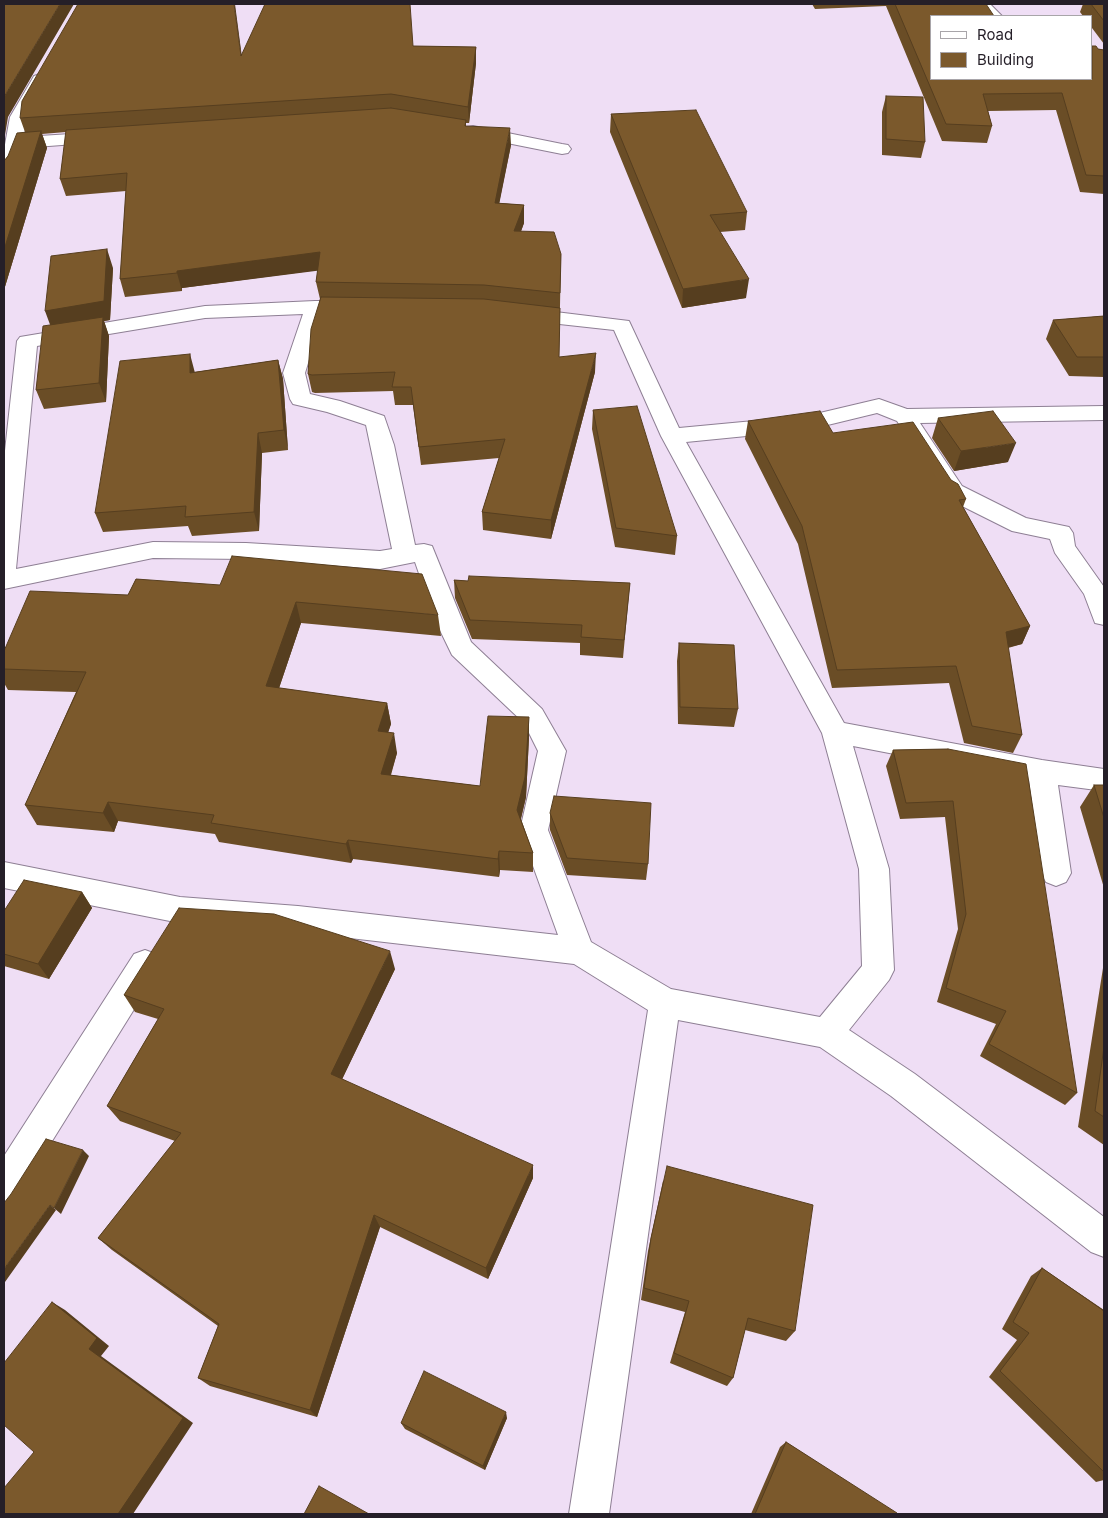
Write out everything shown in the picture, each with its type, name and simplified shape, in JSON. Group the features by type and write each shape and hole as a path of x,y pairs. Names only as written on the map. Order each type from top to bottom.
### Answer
{"street":[{"path":"982,4 993,15"},
{"path":"4,172 15,143 18,117 46,68"},
{"path":"457,129 562,149"},
{"path":"15,143 122,136"},
{"path":"4,570 27,340 205,312 315,306 372,307"},
{"path":"315,306 294,374 301,399 332,406 376,421 383,445 405,555 424,552"},
{"path":"502,312 622,325 672,436 835,732 874,869 878,970 827,1033"},
{"path":"672,436 807,422 880,406 905,416 1104,413"},
{"path":"905,416 954,492 1020,525 1061,533 1063,547 1095,592 1104,616"},
{"path":"4,580 153,550 246,551 380,560 424,552"},
{"path":"424,552 448,620 461,648 533,716 552,751 534,830 579,951"},
{"path":"835,732 1042,771 1104,780"},
{"path":"1042,771 1056,873"},
{"path":"4,875 167,929 298,918 579,951 665,1003 827,1033 903,1086 1104,1239"},
{"path":"4,1187 167,929"},
{"path":"590,1514 665,1003"}],"building":[{"path":"4,4 60,4 4,97"},
{"path":"78,4 234,4 241,56 265,4 410,4 413,46 476,47 468,107 391,94 20,118 22,101"},
{"path":"895,4 986,4 993,15 930,15 930,80 1093,80 1093,46 1104,50 1104,176 1086,175 1062,93 983,94 992,126 946,124"},
{"path":"1091,4 1104,4 1104,21"},
{"path":"886,96 923,97 925,142 886,139"},
{"path":"391,108 466,120 465,126 510,128 495,203 524,205 514,231 554,232 561,254 560,293 484,285 316,282 320,252 177,271 177,273 120,279 127,173 60,179 66,130"},
{"path":"696,110 747,212 710,215 749,279 683,289 611,114"},
{"path":"41,131 4,250 4,161 8,156 17,133"},
{"path":"107,249 104,301 45,311 51,256"},
{"path":"321,297 484,299 560,308 559,357 596,353 551,520 482,512 505,439 419,447 411,387 392,387 395,372 308,374 311,329"},
{"path":"1104,316 1104,357 1077,357 1053,320"},
{"path":"103,317 99,383 36,390 43,326"},
{"path":"190,354 190,373 278,360 284,430 258,433 254,512 185,517 186,506 95,513 120,361"},
{"path":"637,406 677,536 616,528 593,410"},
{"path":"820,411 833,433 913,422 951,480 958,484 966,499 959,500 1030,626 1006,632 1022,735 972,726 956,666 837,670 802,526 748,421"},
{"path":"993,411 1016,443 961,451 938,418"},
{"path":"232,556 422,574 438,615 296,602 266,686 387,703 378,731 394,733 381,774 480,786 488,716 529,717 525,777 517,810 533,853 499,851 498,859 348,840 346,844 211,823 214,815 108,802 103,813 25,805 86,672 4,669 4,651 30,591 128,595 136,579 220,585"},
{"path":"469,576 630,583 624,640 581,637 582,625 470,620 454,580 468,581"},
{"path":"679,643 734,645 738,709 680,707"},
{"path":"948,749 1026,764 1077,1093 989,1044 1006,1011 946,988 966,914 953,801 906,803 893,750"},
{"path":"1094,785 1104,785 1104,818"},
{"path":"554,796 651,803 648,864 567,858 550,813"},
{"path":"24,880 82,892 38,964 4,954 4,911"},
{"path":"179,908 274,914 390,951 331,1074 533,1165 486,1268 374,1215 310,1410 198,1378 219,1324 98,1238 181,1133 107,1106 164,1009 124,995"},
{"path":"1104,1047 1104,1117 1095,1111"},
{"path":"46,1139 83,1150 54,1208 50,1205 4,1269 4,1203"},
{"path":"667,1166 813,1205 795,1331 748,1318 733,1378 674,1353 689,1301 644,1288 651,1238"},
{"path":"1042,1268 1104,1311 1104,1472 1000,1371 1029,1333 1013,1322"},
{"path":"52,1302 97,1338 89,1349 183,1418 118,1514 4,1514 4,1488 34,1452 4,1425 4,1363"},
{"path":"424,1371 506,1412 483,1466 401,1423"},
{"path":"786,1442 897,1513 897,1514 755,1514"},
{"path":"319,1486 369,1514 304,1514"}]}
